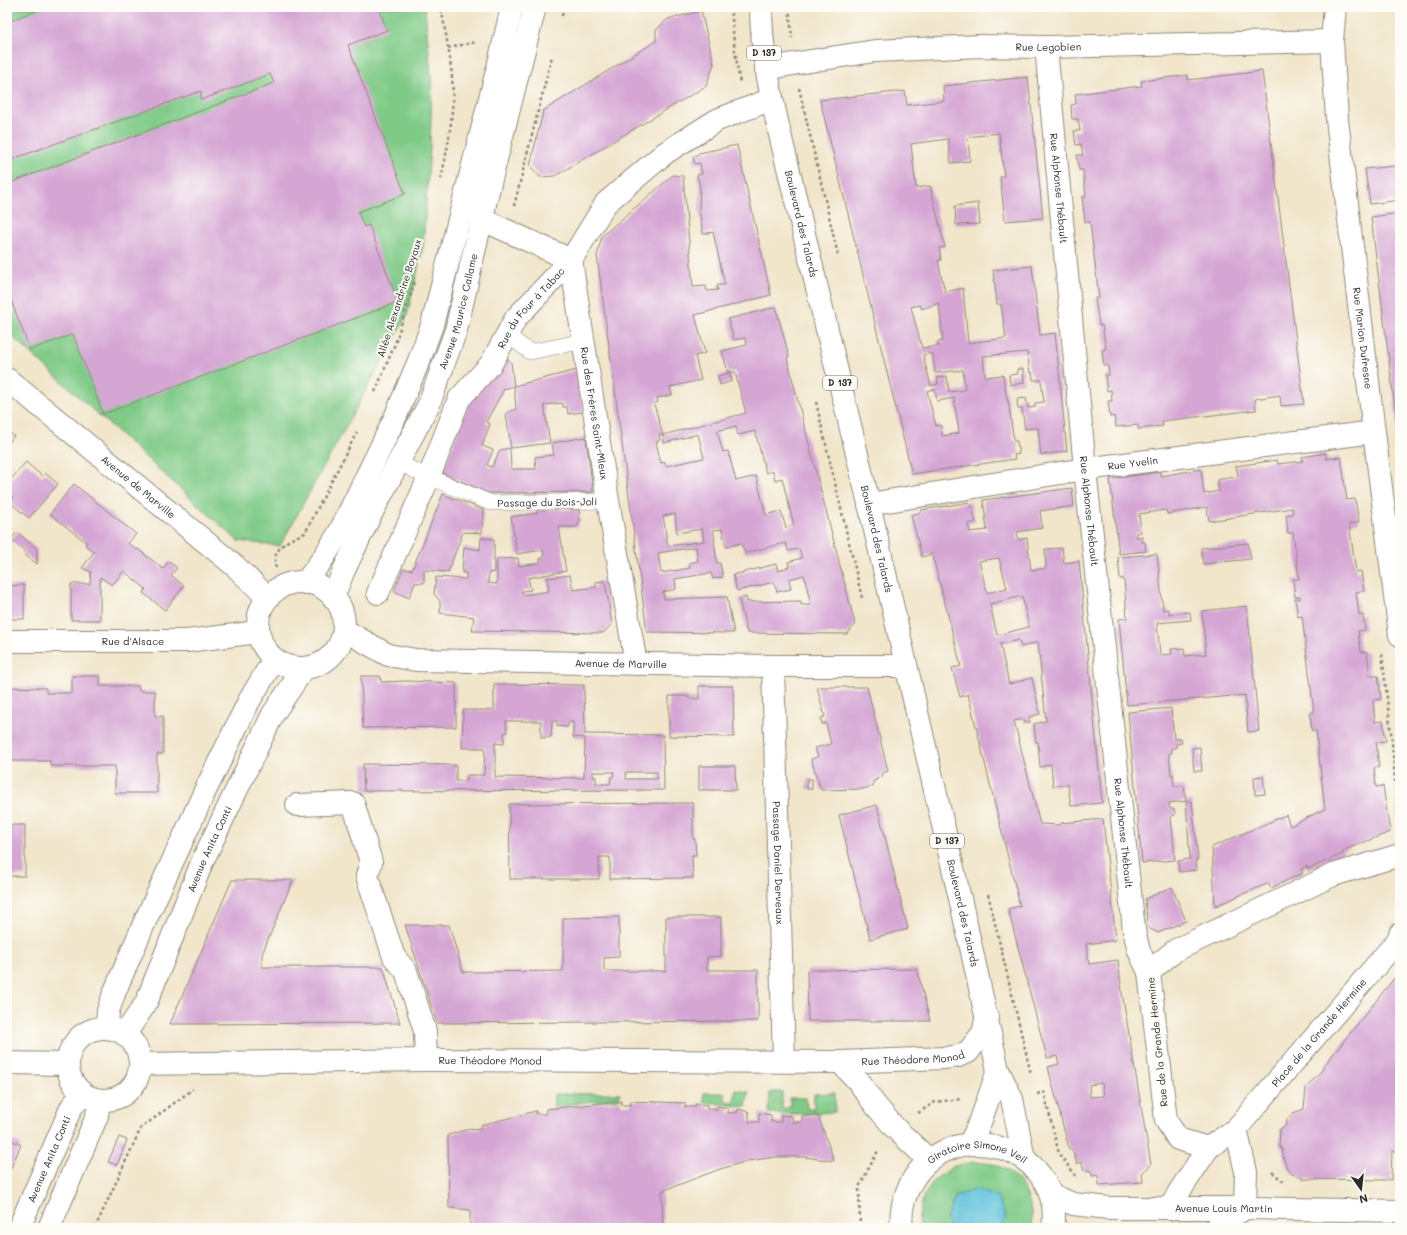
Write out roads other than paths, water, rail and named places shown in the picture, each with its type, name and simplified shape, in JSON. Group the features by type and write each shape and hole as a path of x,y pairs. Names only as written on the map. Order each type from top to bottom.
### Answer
{"street":[{"path":"305,583 324,557 340,531 394,420 432,325 512,7"},
{"name":"Avenue Maurice Callame","path":"333,597 369,518 429,404 456,330 481,219 535,7"},
{"name":"Boulevard des Talards","path":"761,7 761,24 766,69 772,99 869,504 987,1016 998,1070 1012,1100 1024,1159"},
{"name":"Rue Marion Dufresne","path":"1335,7 1332,41 1337,120 1374,432 1392,513 1400,635"},
{"name":"Rue Legobien","path":"766,69 875,51 980,46 1046,47 1332,41"},
{"name":"Rue Alphonse Thébault","path":"1046,47 1085,469 1134,930 1139,951 1149,972"},
{"name":"Rue du Four à Tabac","path":"378,593 429,476 459,399 490,364 516,318 571,260 606,203 665,153 717,120 745,108 772,99"},
{"path":"481,219 571,260"},
{"name":"Rue des Frères Saint-Mleux","path":"571,260 608,501 636,664"},
{"name":"Avenue de Marville","path":"7,379 235,566 274,592"},
{"name":"Rue Yvelin","path":"869,504 1085,469 1374,432"},
{"path":"291,583 305,583 314,584 322,588 333,597 341,613 344,630 339,644 331,656 319,665 295,668 285,666 274,659 266,651 258,632 258,620 261,608 274,592 291,583"},
{"name":"Avenue de Marville","path":"344,630 388,655 416,660 773,666 906,666"},
{"name":"Rue d'Alsace","path":"7,641 187,641 258,632"},
{"path":"116,1031 108,1011 146,919 205,791 249,701 274,659"},
{"name":"Passage Daniel Derveaux","path":"773,666 784,1061"},
{"name":"Avenue Anita Conti","path":"116,1031 146,1003 203,860 273,714 304,668"},
{"path":"297,805 353,803 371,862 367,876 394,957 406,971 425,1031 426,1060"},
{"name":"Rue de la Grande Hermine","path":"1208,1148 1178,1139 1166,1120 1149,972 1176,950 1333,875 1400,855"},
{"name":"Place de la Grande Hermine","path":"1208,1148 1236,1129 1398,940 1400,934"},
{"name":"Rue Théodore Monod","path":"140,1064 426,1060 840,1062 945,1058 958,1056 968,1052 983,1032 987,1016"},
{"path":"95,1029 116,1031 133,1042 138,1053 140,1064 138,1076 132,1087 122,1095 111,1099 91,1096 74,1085 69,1075 67,1064 69,1052 75,1042 84,1033 95,1029"},
{"name":"Rue Théodore Monod","path":"840,1062 858,1081 876,1106 895,1128 929,1160"},
{"path":"7,1063 67,1064"},
{"path":"970,1143 981,1120 998,1070"},
{"path":"49,1228 97,1116 91,1096"},
{"name":"Avenue Anita Conti","path":"18,1228 71,1108 91,1096"},
{"path":"1216,1228 1245,1208 1246,1172 1236,1129"},
{"name":"Giratoire Simone Veil","path":"902,1228 901,1220 904,1198 914,1177 929,1160 948,1149 970,1143 990,1144 1008,1149 1024,1159 1035,1169 1044,1181 1050,1194 1054,1218 1053,1228"},
{"path":"1170,1209 1179,1192 1208,1148"},
{"name":"Avenue Louis Martin","path":"1050,1194 1073,1204 1109,1208 1245,1208 1400,1211"}],"lane":[{"path":"506,334 530,352 584,341"},
{"name":"Passage du Bois-Joli","path":"399,462 407,467 491,503 608,501"}],"water":[{"path":"977,1189 998,1198 1006,1219 1002,1228 950,1228 946,1218 956,1196"}]}
